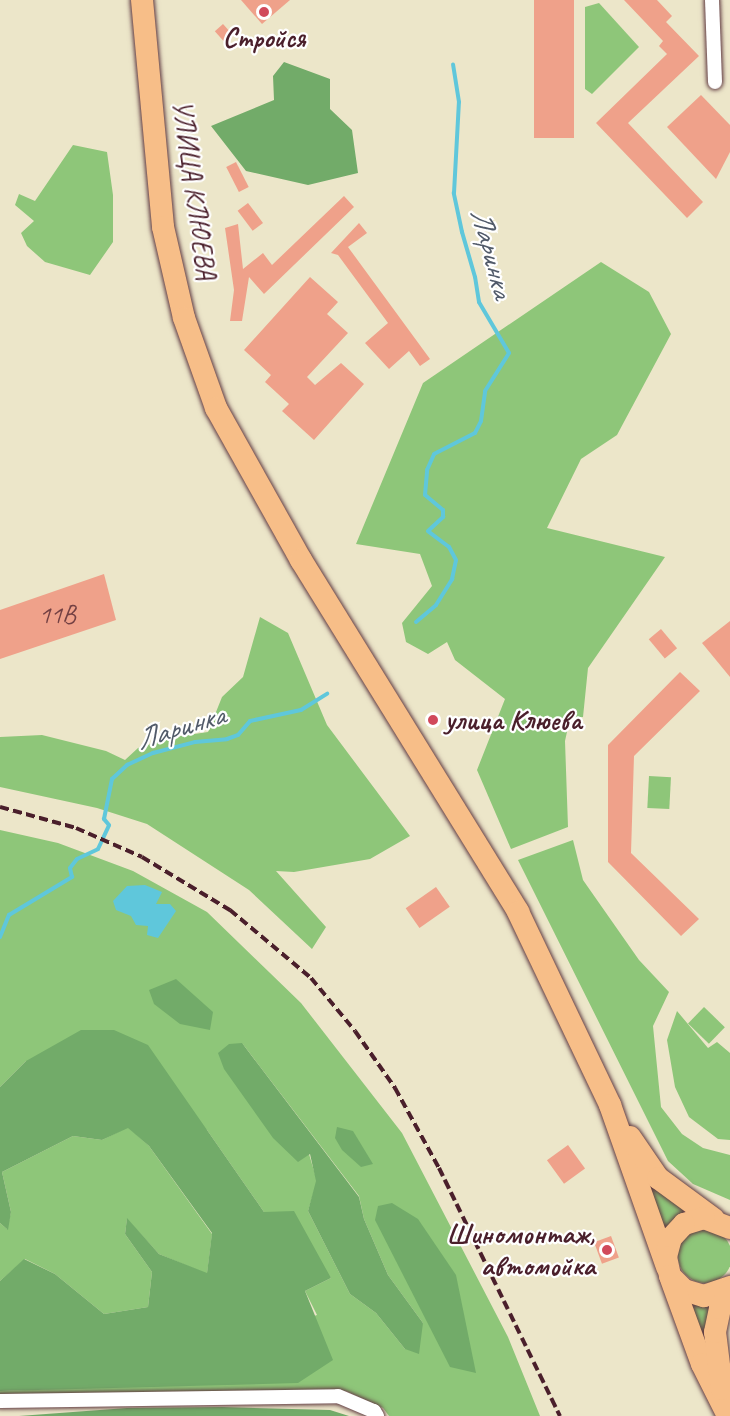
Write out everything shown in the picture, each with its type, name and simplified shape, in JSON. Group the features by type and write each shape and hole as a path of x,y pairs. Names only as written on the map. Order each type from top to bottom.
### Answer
{"main road":[{"name":"УЛИЦА КЛЮЕВА","path":"142,0 163,227 184,318 216,408 301,560 518,912 610,1105 702,1364 726,1411"},
{"name":"УЛИЦА КЛЮЕВА","path":"610,1105 658,1178 722,1223"},
{"path":"722,1223 694,1220 677,1230 667,1247 668,1271 693,1295 714,1295 730,1287"},
{"name":"УЛИЦА КЛЮЕВА","path":"726,1411 715,1332 720,1308 730,1292"}],"street":[{"path":"712,0 716,82"},
{"path":"0,1401 338,1396 375,1413"}],"green space":[{"path":"599,3 639,47 592,94 585,89 585,7"},
{"path":"284,62 330,79 330,109 352,130 358,173 308,185 246,171 211,126 274,100 273,76"},
{"path":"73,145 107,152 113,195 113,242 90,275 45,262 27,246 21,233 34,221 15,205 19,194 35,201"},
{"path":"601,262 649,292 671,334 617,435 581,459 547,528 665,557 588,668 583,717 570,718 565,741 568,827 511,849 477,770 505,699 455,660 447,642 428,654 406,642 402,623 432,586 420,554 356,544 423,383"},
{"path":"260,617 288,633 327,725 410,836 370,859 294,872 276,871 326,927 312,949 249,890 147,824 97,808 0,787 0,737 42,735 106,751 125,760 138,748 174,737 208,732 222,697 243,677"},
{"path":"649,776 671,777 669,809 647,808"},
{"path":"0,830 58,843 133,871 207,912 301,1003 402,1133 508,1337 540,1416 389,1416 383,1408 346,1391 0,1396 0,1391 98,1387 317,1315 305,1291 331,1278 264,1212 207,1130 26,1061 0,1087","holes":["242,1043 359,1196 364,1219 388,1275 423,1323 405,1349 376,1313 350,1294 308,1211 317,1181 309,1154"]},
{"path":"573,840 583,880 639,960 669,992 653,1026 661,1107 682,1134 703,1148 730,1155 730,1200 693,1184 668,1161 518,860"},
{"path":"176,979 213,1012 210,1030 180,1024 154,1004 149,990"},
{"path":"704,1007 725,1027 709,1044 688,1024"},
{"path":"677,1011 708,1048 717,1042 730,1053 730,1140 718,1139 689,1117 675,1087 667,1040"},
{"path":"81,1030 114,1030 148,1045 264,1212 294,1211 331,1278 305,1291 333,1360 298,1383 0,1391 0,1281 24,1259 55,1274 104,1314 148,1307 152,1272 125,1234 127,1218 159,1254 207,1273 212,1233 149,1146 128,1128 102,1140 73,1136 2,1172 11,1212 8,1230 0,1223 0,1087 26,1061"},
{"path":"242,1043 359,1197 364,1219 388,1275 423,1323 419,1354 405,1349 376,1313 350,1294 308,1211 316,1181 310,1154 298,1162 273,1138 224,1069 218,1053 229,1044"},
{"path":"128,1127 149,1146 212,1234 207,1274 159,1254 127,1219 125,1234 152,1272 148,1307 104,1314 55,1274 25,1259 0,1281 0,1223 7,1229 11,1212 2,1172 73,1136 102,1140"},
{"path":"337,1127 353,1131 373,1164 361,1167 342,1150 335,1138"},
{"path":"641,1169 686,1210 663,1230"},
{"path":"392,1203 418,1219 456,1275 476,1373 450,1367 375,1220 378,1206"},
{"path":"700,1229 710,1229 720,1233 728,1241 732,1256 728,1271 720,1279 710,1283 700,1283 690,1279 682,1271 678,1261 678,1251 682,1241 690,1233"},
{"path":"689,1303 710,1306 706,1350"},
{"path":"222,1407 330,1410 349,1416 19,1416 127,1408"}],"water":[{"path":"145,885 162,892 156,904 170,904 176,911 158,938 147,935 148,926 136,925 131,916 116,910 113,901 127,886"}],"building":[{"name":"Стройся","path":"241,0 290,0 262,24"},
{"path":"534,0 574,0 574,138 534,138"},
{"path":"624,0 657,0 672,16 666,22 699,56 628,123 703,202 687,218 596,123 667,54 659,46 663,41"},
{"path":"223,24 232,34 224,41 215,31"},
{"path":"701,95 730,125 730,152 716,179 667,127"},
{"path":"236,162 249,187 239,192 226,167"},
{"path":"344,196 354,207 264,294 249,277 242,321 230,321 234,290 225,228 238,224 243,269 263,253 272,265"},
{"path":"248,203 263,223 253,231 238,211"},
{"path":"359,223 367,233 348,247 430,359 420,366 409,351 389,369 365,343 388,323 338,255 331,253"},
{"path":"310,277 338,302 327,314 348,333 307,377 315,385 341,363 364,384 314,440 282,411 289,404 265,382 271,375 244,350"},
{"path":"104,574 116,620 0,659 0,610"},
{"path":"730,621 730,677 702,643"},
{"path":"661,629 677,648 665,658 649,639"},
{"path":"680,672 700,691 634,756 631,853 699,919 681,936 608,862 608,745"},
{"path":"436,887 450,907 419,928 406,908"},
{"path":"568,1145 585,1168 564,1184 547,1160"},
{"name":"Шиномонтаж, автомойка","path":"611,1236 619,1258 602,1264 594,1242"}],"waterway":[{"name":"Ларинка","path":"416,622 436,605 452,579 456,560 449,547 428,531 443,517 443,510 425,495 427,470 434,454 475,433 481,421 485,391 509,353 479,302 454,193 459,102 453,64"},
{"name":"Ларинка","path":"0,937 9,915 72,877 70,868 77,859 98,849 109,825 104,819 112,779 127,765 153,753 195,742 227,739 238,735 250,721 301,710 327,694"}],"railway":[{"path":"0,807 76,828 142,857 230,910 311,978 355,1031 395,1088 439,1168 560,1416"}],"place":[{"name":"Стройся","path":"264,12"},
{"name":"улица Клюева","path":"433,720"},
{"name":"Шиномонтаж, автомойка","path":"607,1250"}]}
